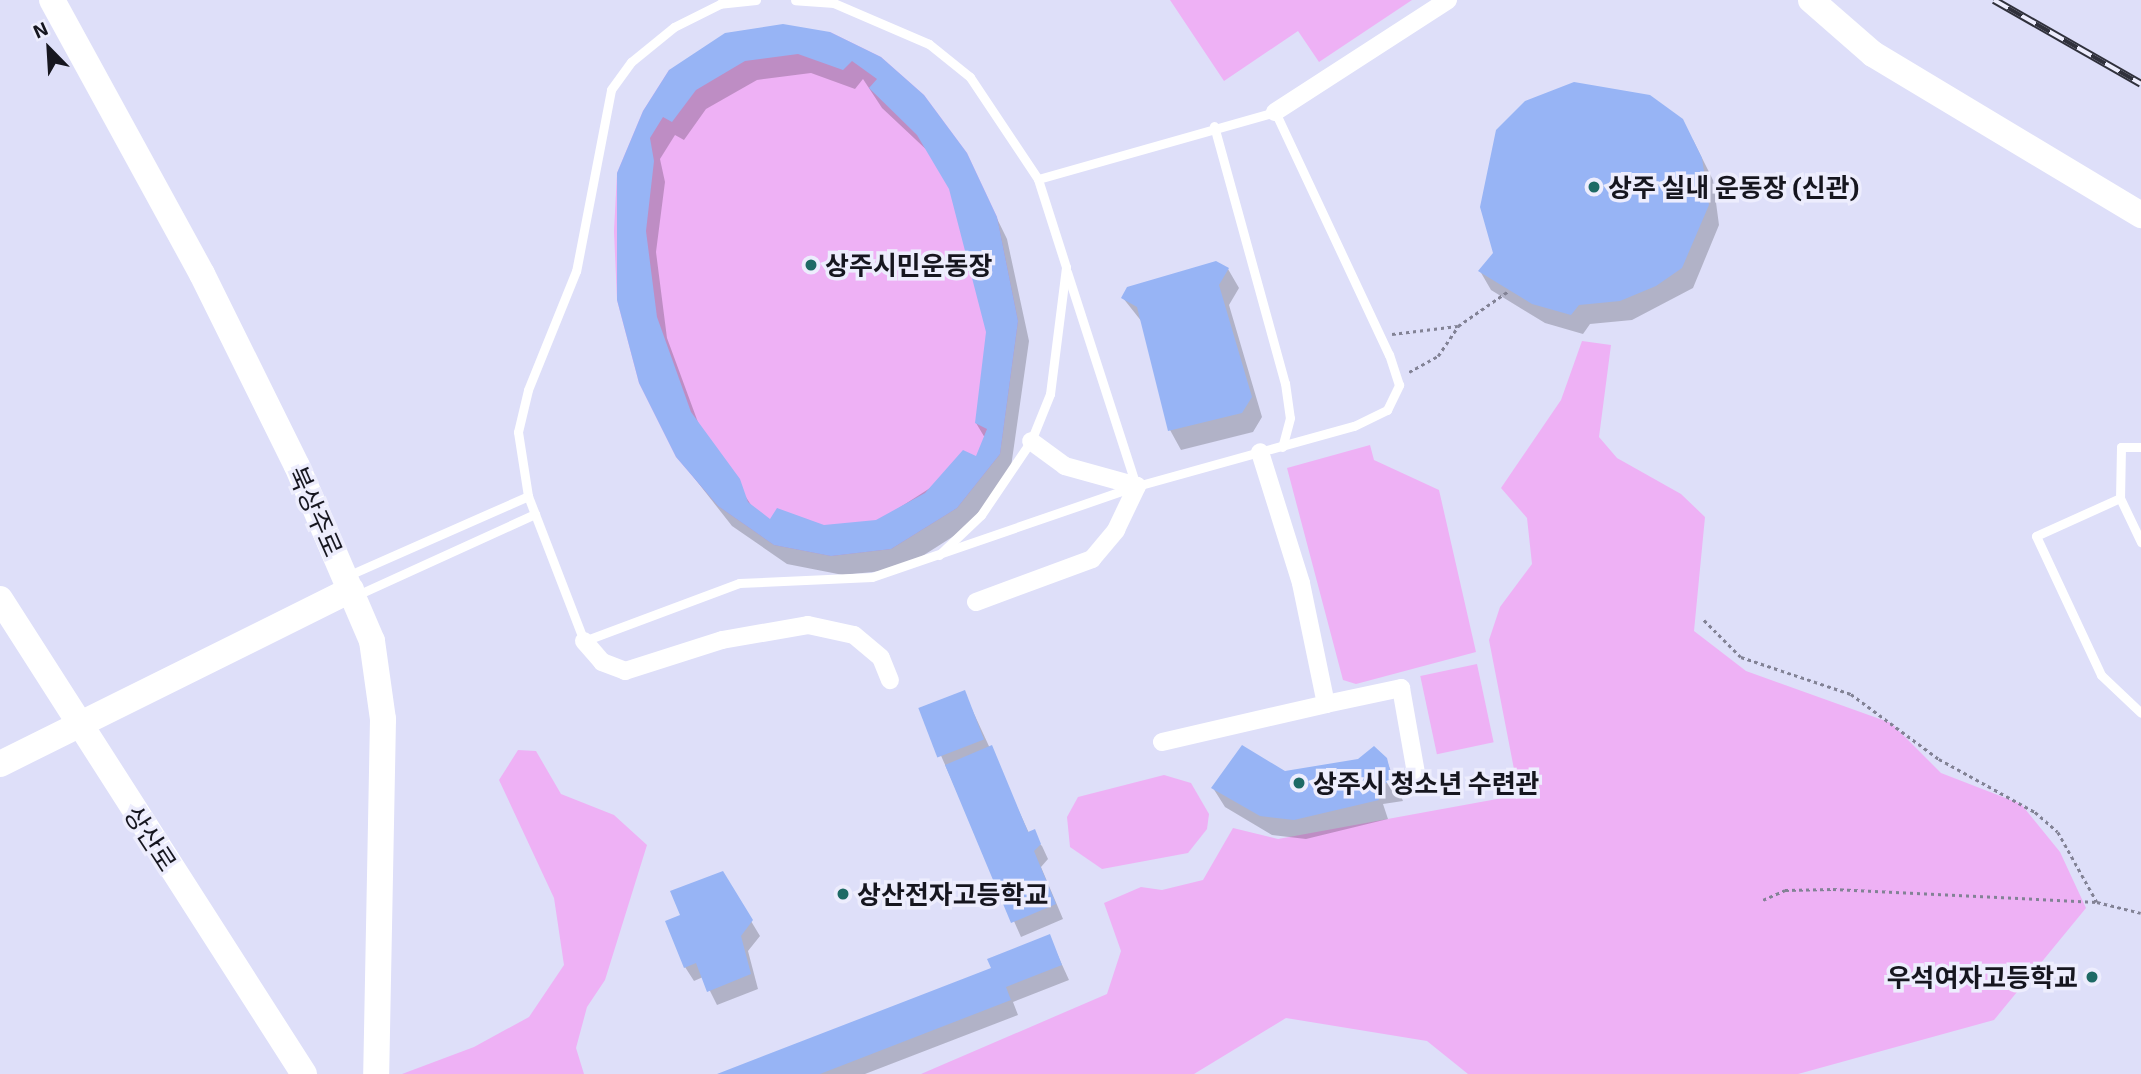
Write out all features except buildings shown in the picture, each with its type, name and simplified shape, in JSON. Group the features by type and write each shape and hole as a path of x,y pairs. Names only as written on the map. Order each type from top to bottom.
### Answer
{"street":[{"name":"북상주로","path":"52,0 202,274 350,588 372,641 383,719 376,1074"},
{"path":"1275,112 1448,0"},
{"path":"1811,0 1873,54 2141,215"},
{"path":"976,602 1092,559 1116,530 1137,486 1065,466 1031,441"},
{"path":"1260,452 1301,583 1326,704"},
{"path":"0,765 350,588"},
{"name":"상산로","path":"0,599 77,724 304,1074"},
{"path":"584,641 602,662 625,671 722,640 808,625 854,635 881,658 890,680"},
{"path":"1161,742 1401,688 1417,779"}],"lane":[{"path":"756,0 738,0 674,27 631,62 611,90 576,271 542,348 518,432 528,496 584,641 739,583 872,577 936,558 1137,486 1282,447 1387,410 1397,379 1275,112 1214,126 1038,179"},
{"path":"795,0 834,3 929,44 970,77 1038,179 1137,486"},
{"path":"1214,126 1284,383 1290,418 1282,447"},
{"path":"936,558 981,515 1031,441 1050,394 1066,267"},
{"path":"2141,447 2121,447 2120,498 2141,542"},
{"path":"350,588 528,496"},
{"path":"2120,498 2036,536 2101,675 2141,713"},
{"path":"350,588 535,514"}],"path":[{"path":"1397,379 1438,356 1458,326 1507,292"},
{"path":"1380,337 1421,326 1458,326"},
{"path":"1704,620 1741,657 1851,694 1940,759 2035,812 2058,832 2097,902 2111,911 2141,913"},
{"path":"1763,900 1785,890 1833,890 2097,902"}],"shaded area":[{"path":"1170,0 1412,0 1319,62 1298,31 1224,81"},
{"name":"상주시민운동장","path":"830,32 881,57 924,95 967,153 997,217 1018,321 1000,454 957,508 891,549 831,556 774,545 718,506 676,457 639,383 617,300 614,231 617,173 643,111 669,70"},
{"path":"1582,341 1611,345 1599,437 1617,458 1681,494 1705,517 1694,631 1746,671 1891,723 1941,773 2021,804 2060,852 2086,908 1994,1020 1798,1074 1468,1074 1427,1041 1286,1018 1194,1074 921,1074 1107,994 1121,951 1104,903 1141,887 1162,890 1203,880 1233,828 1278,839 1519,795 1489,640 1500,607 1532,564 1527,518 1501,488 1561,400"},
{"path":"1370,445 1374,460 1439,490 1476,652 1356,684 1343,680 1287,468"},
{"path":"1477,664 1494,742 1437,754 1420,676"},
{"path":"518,750 536,751 561,794 614,815 647,845 605,980 587,1007 576,1048 584,1074 402,1074 474,1047 529,1017 564,965 554,898 499,780"},
{"path":"1164,775 1191,783 1209,814 1207,829 1188,853 1102,869 1070,847 1067,817 1078,797"}],"railway":[{"path":"1994,0 2141,84"}],"place":[{"name":"상주 실내 운동장 (신관)","path":"1594,187"},
{"name":"상주시민운동장","path":"811,265"},
{"name":"상주시 청소년 수련관","path":"1299,783"},
{"name":"상산전자고등학교","path":"843,894"},
{"name":"우석여자고등학교","path":"2092,977"}]}
